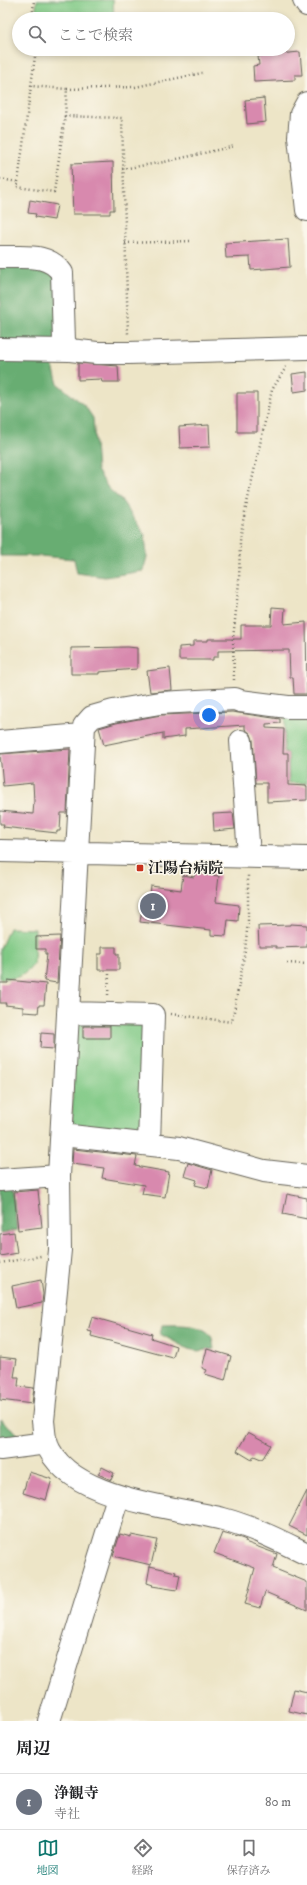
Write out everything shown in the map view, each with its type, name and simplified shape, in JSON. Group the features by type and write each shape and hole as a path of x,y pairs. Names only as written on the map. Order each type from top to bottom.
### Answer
{"street":[{"path":"304,0 307,5"},
{"path":"307,102 301,114 299,137 307,210"},
{"path":"0,257 39,258 49,260 56,265 62,273 64,342 70,350"},
{"path":"0,350 70,350 87,353 128,353 303,348"},
{"path":"307,707 288,707 240,701 235,699 160,702 113,711 92,717 87,720 84,726 82,735 59,1176 59,1253 43,1421 47,1443 56,1459 70,1474 91,1487 118,1497 224,1519 254,1529 307,1554"},
{"path":"0,742 82,735"},
{"path":"241,741 248,862"},
{"path":"0,851 77,853 248,862 307,858"},
{"path":"68,1013 153,1015 148,1144"},
{"path":"62,1135 179,1148 264,1171 307,1176"},
{"path":"0,1180 59,1176"},
{"path":"0,1449 47,1443"},
{"path":"49,1721 118,1497"}],"path":[{"path":"33,12 34,0"},
{"path":"35,56 18,187 54,192 65,116 67,89"},
{"path":"31,86 67,89 135,87 202,73"},
{"path":"65,116 122,118 122,169 128,353"},
{"path":"122,169 164,162 235,146"},
{"path":"0,179 18,182"},
{"path":"125,243 191,241"},
{"path":"235,699 233,639 239,582 240,541 243,521 272,390 303,348"},
{"path":"153,1015 162,1013 232,1022 245,951 248,920 248,862"},
{"path":"287,963 307,964"},
{"path":"0,1263 59,1253"}],"green space":[{"path":"37,0 113,0 114,12 36,12"},
{"path":"0,262 56,272 59,342 0,345"},
{"path":"0,356 50,356 58,384 85,406 93,418 97,470 108,488 122,501 145,535 147,557 143,571 105,577 77,573 74,559 40,556 0,556"},
{"path":"285,711 307,711 307,783 289,783 288,753 284,752"},
{"path":"9,928 35,929 34,964 23,975 0,979 0,949"},
{"path":"74,1017 146,1019 145,1139 72,1132"},
{"path":"12,1185 17,1230 0,1233 0,1187"},
{"path":"162,1325 181,1325 202,1329 211,1336 214,1349 197,1351 188,1349 160,1334"},
{"path":"0,1419 17,1433 20,1443 0,1445"}],"building":[{"path":"295,52 300,52 302,75 295,75 295,80 254,82 253,66 259,65 258,56 295,56"},
{"path":"264,98 266,122 247,124 245,100"},
{"path":"113,162 114,210 110,210 110,214 73,214 71,164"},
{"path":"30,200 57,205 54,220 35,217 36,214 28,213"},
{"path":"288,239 290,267 251,270 250,257 226,258 225,243"},
{"path":"78,363 118,366 119,382 102,382 101,379 78,380"},
{"path":"307,372 307,390 294,392 292,374"},
{"path":"237,393 257,393 257,432 237,432"},
{"path":"209,425 210,447 180,448 179,427"},
{"path":"272,607 285,608 284,624 306,622 307,694 294,694 293,677 290,677 289,650 218,651 218,657 213,657 213,660 179,660 179,647 193,646 193,641 208,641 208,639 241,639 241,625 271,625"},
{"path":"71,648 137,648 137,669 99,672 99,674 71,674"},
{"path":"170,668 172,690 150,692 147,671"},
{"path":"232,712 280,719 280,723 266,724 266,728 284,729 283,753 288,753 288,785 307,786 307,800 267,802 267,783 256,783 253,740 251,734 245,729 245,725 185,729 185,736 163,739 163,733 104,745 99,728 116,723 161,715"},
{"path":"70,749 67,813 61,813 60,831 57,831 57,833 3,827 4,824 0,824 0,811 33,814 34,801 33,783 3,786 0,754"},
{"path":"233,813 235,829 214,831 213,814"},
{"path":"195,873 219,876 216,902 239,905 238,921 228,920 226,936 211,935 211,930 140,922 144,896 150,896 151,886 181,890 183,875 194,877"},
{"path":"290,924 307,925 307,947 276,948 276,946 259,946 258,926"},
{"path":"60,936 57,983 44,981 47,954 45,954 45,949 36,949 36,937"},
{"path":"102,947 116,947 116,954 119,954 119,970 98,970 98,954 102,954"},
{"path":"8,980 46,984 44,1005 39,1005 38,1013 23,1012 23,1007 0,1003 0,983 8,983"},
{"path":"83,1026 110,1026 110,1038 83,1038"},
{"path":"41,1033 54,1034 54,1049 40,1048"},
{"path":"73,1149 137,1156 135,1166 169,1172 165,1197 142,1194 144,1185 102,1178 104,1168 72,1164"},
{"path":"188,1163 212,1170 208,1188 195,1185 197,1180 184,1176"},
{"path":"38,1190 42,1227 18,1230 14,1192"},
{"path":"287,1194 307,1198 307,1219 283,1214"},
{"path":"14,1232 17,1253 0,1256 0,1234"},
{"path":"41,1280 43,1294 42,1303 16,1308 12,1286"},
{"path":"92,1317 152,1334 151,1338 176,1346 173,1358 91,1336 92,1332 88,1331"},
{"path":"207,1349 231,1356 225,1380 205,1374 207,1370 202,1368"},
{"path":"0,1357 17,1359 14,1377 19,1377 18,1386 34,1388 32,1404 0,1400"},
{"path":"248,1432 271,1445 263,1458 261,1459 254,1456 252,1460 237,1451"},
{"path":"102,1467 114,1473 111,1480 98,1474"},
{"path":"29,1472 52,1479 46,1500 23,1493"},
{"path":"307,1491 307,1535 289,1526"},
{"path":"222,1533 241,1538 246,1540 245,1542 277,1554 273,1568 307,1582 307,1610 265,1592 260,1608 245,1604 255,1568 214,1553"},
{"path":"120,1534 131,1537 131,1535 157,1540 151,1565 113,1556"},
{"path":"150,1566 176,1572 175,1574 180,1575 177,1590 152,1586 153,1585 147,1583"},
{"path":"294,1689 307,1692 307,1715 289,1711"}],"place":[{"name":"江陽台病院","path":"140,868"},
{"name":"浄観寺","path":"153,906"}]}
